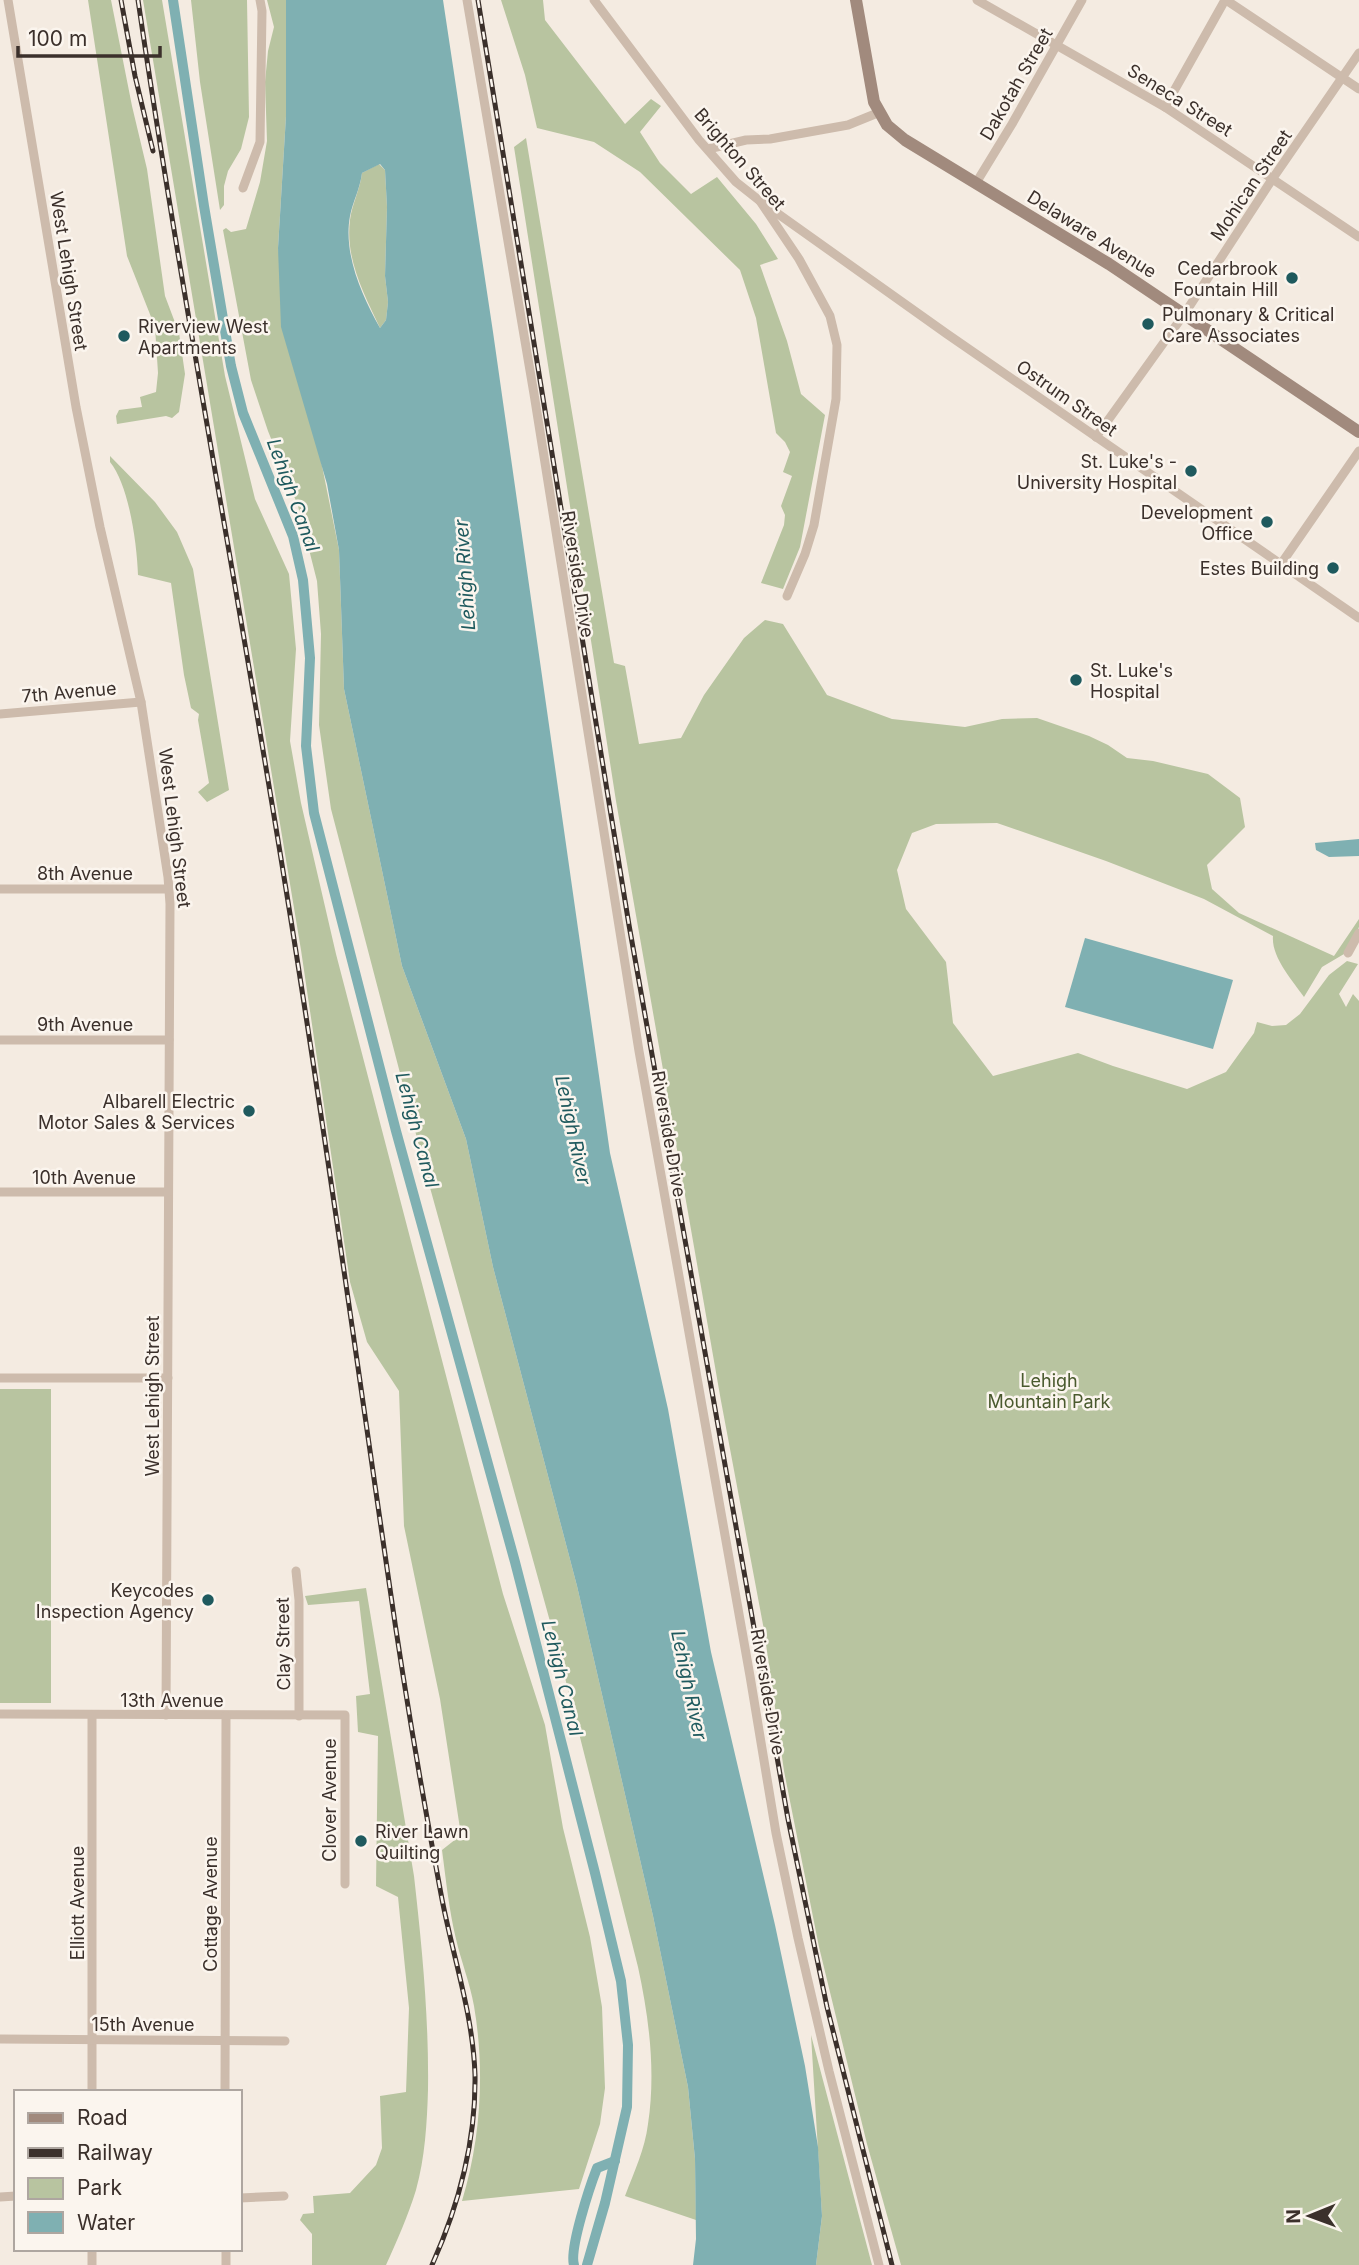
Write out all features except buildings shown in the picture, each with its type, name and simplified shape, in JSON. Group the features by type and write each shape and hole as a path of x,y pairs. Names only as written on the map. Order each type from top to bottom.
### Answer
{"main road":[{"path":"856,0 874,102 880,112"},
{"name":"Delaware Avenue","path":"880,112 887,125 905,140 1185,313 1359,432"}],"street":[{"name":"West Lehigh Street","path":"8,0 77,416 141,702 169,889 166,1715"},
{"path":"243,188 260,142 260,0"},
{"name":"Riverside Drive","path":"467,0 639,1051 776,1833 829,2071 878,2265"},
{"name":"Brighton Street","path":"594,0 708,149 736,182 760,201 787,238 830,316 837,345 836,399 814,525 787,596"},
{"name":"Seneca Street","path":"977,0 1165,107 1359,237"},
{"name":"Dakotah Street","path":"976,183 1082,0"},
{"path":"1165,107 1226,0 1359,89"},
{"name":"Mohican Street","path":"1096,437 1185,313 1359,53"},
{"path":"708,149 746,140 771,139 848,125 880,112"},
{"name":"Ostrum Street","path":"760,201 1359,618"},
{"path":"1281,564 1359,452"},
{"name":"7th Avenue","path":"0,714 141,702"},
{"name":"8th Avenue","path":"0,889 169,889"},
{"path":"1348,953 1359,933"},
{"name":"9th Avenue","path":"0,1040 169,1040"},
{"name":"10th Avenue","path":"0,1192 168,1192"},
{"path":"0,1378 168,1378"},
{"name":"Clay Street","path":"296,1571 299,1601 299,1716"},
{"name":"13th Avenue","path":"0,1714 345,1715"},
{"name":"Elliott Avenue","path":"92,1715 92,2090"},
{"name":"Clover Avenue","path":"345,1715 345,1885"},
{"name":"Cottage Avenue","path":"225,2090 226,1716"},
{"name":"15th Avenue","path":"0,2039 285,2041"},
{"path":"242,2199 284,2196"}],"green space":[{"path":"88,0 111,0 147,169 165,296 179,333 185,374 179,412 172,418 166,416 117,424 116,416 119,410 142,407 140,397 156,392 158,373 155,327 127,256"},
{"path":"143,0 162,0 225,376 255,499 289,574 296,649 290,741 301,803 336,954 503,1594 545,1725 563,1828 590,1937 602,2007 605,2088 600,2124 579,2189 462,2201 477,2129 479,2055 474,2006 454,1928 442,1850 461,1835 440,1699 404,1526 399,1391 367,1342 350,1282 301,950"},
{"path":"191,0 247,0 249,117 241,149 228,171 224,186 224,205 220,210 200,82"},
{"path":"267,0 286,0 286,116 278,248 339,550 344,689 402,966 466,1139 493,1267 577,1586 653,1916 688,2087 695,2159 696,2220 625,2196 644,2142 650,2104 650,2045 638,1967 559,1654 429,1184 331,809 319,725 321,634 317,581 298,506 251,380 223,230 226,228 231,232 246,229 260,182 267,141 265,82 274,27"},
{"path":"501,0 543,0 545,20 625,124 651,99 661,106 640,132 660,163 691,194 717,177 756,224 778,259 760,265 787,341 801,394 825,415 800,547 783,589 761,583 784,525 785,515 781,506 792,476 783,472 790,452 776,433 756,318 740,270 640,172 594,142 537,128 525,75"},
{"name":"Lehigh Mountain Park","path":"526,138 614,663 625,666 639,744 681,738 704,695 744,638 765,620 783,624 827,695 892,719 965,727 1002,719 1037,718 1089,736 1127,758 1208,774 1240,798 1245,827 1207,865 1212,889 1239,913 1334,956 1359,919 1359,927 1344,954 1322,967 1304,997 1279,960 1273,936 1204,899 997,823 936,824 912,833 897,870 906,909 946,962 953,1023 993,1076 1078,1053 1187,1089 1226,1072 1254,1033 1257,1022 1272,1026 1286,1025 1300,1014 1329,975 1347,961 1358,964 1339,994 1346,1007 1353,994 1359,1001 1359,2265 901,2265 867,2144 819,1947 784,1771 764,1630 616,801 514,147"},
{"path":"379,164 385,170 385,276 388,302 386,320 380,328 357,276 349,234 351,214 362,173"},
{"path":"110,456 155,502 177,532 193,569 229,790 207,802 198,792 209,783 199,714 191,708 184,675 171,583 138,575 131,516"},
{"path":"0,1389 51,1389 51,1703 0,1703"},
{"path":"366,1588 414,1876 426,2009 426,2128 422,2166 416,2190 386,2265 312,2265 312,2234 300,2220 303,2214 314,2213 313,2196 350,2193 376,2165 382,2148 380,2096 406,2092 409,2008 398,1897 376,1886 378,1736 358,1732 356,1696 370,1694 359,1601 308,1605 305,1596"},
{"path":"811,2035 872,2265 816,2265 822,2216"}],"water":[{"name":"Lehigh River","path":"286,0 443,0 610,1153 668,1409 711,1652 805,2066 818,2147 822,2216 816,2265 693,2265 696,2239 695,2159 688,2087 653,1916 577,1586 493,1267 466,1139 402,966 344,689 339,550 327,484 281,327 278,248 286,116","holes":["380,164 385,170 385,276 388,302 386,320 380,328 356,274 349,245 349,230 350,216 362,173"]},
{"path":"1359,839 1359,856 1329,857 1316,850 1315,843"},
{"path":"1085,938 1233,980 1213,1049 1065,1007"}],"waterway":[{"name":"Lehigh Canal","path":"173,0 231,366 243,413 293,536 303,580 310,658 306,746 314,813 396,1131 515,1562 621,1981 628,2045 627,2107 605,2203 587,2265"},
{"path":"574,2265 577,2232 597,2168 615,2161"}],"railway":[{"path":"121,0 153,151"},
{"path":"138,0 172,220 298,964 406,1695 441,1894 466,2006 473,2052 475,2100 469,2148 458,2196 432,2265"},
{"path":"478,0 629,925 788,1819 827,2007 892,2265"}],"place":[{"name":"Cedarbrook Fountain Hill","path":"1292,278"},
{"name":"Pulmonary & Critical Care Associates","path":"1148,324"},
{"name":"Riverview West Apartments","path":"124,336"},
{"name":"St. Luke's - University Hospital","path":"1191,471"},
{"name":"Development Office","path":"1267,522"},
{"name":"Estes Building","path":"1333,568"},
{"name":"St. Luke's Hospital","path":"1076,680"},
{"name":"Albarell Electric Motor Sales & Services","path":"249,1111"},
{"name":"Keycodes Inspection Agency","path":"208,1600"},
{"name":"River Lawn Quilting","path":"361,1841"}]}
